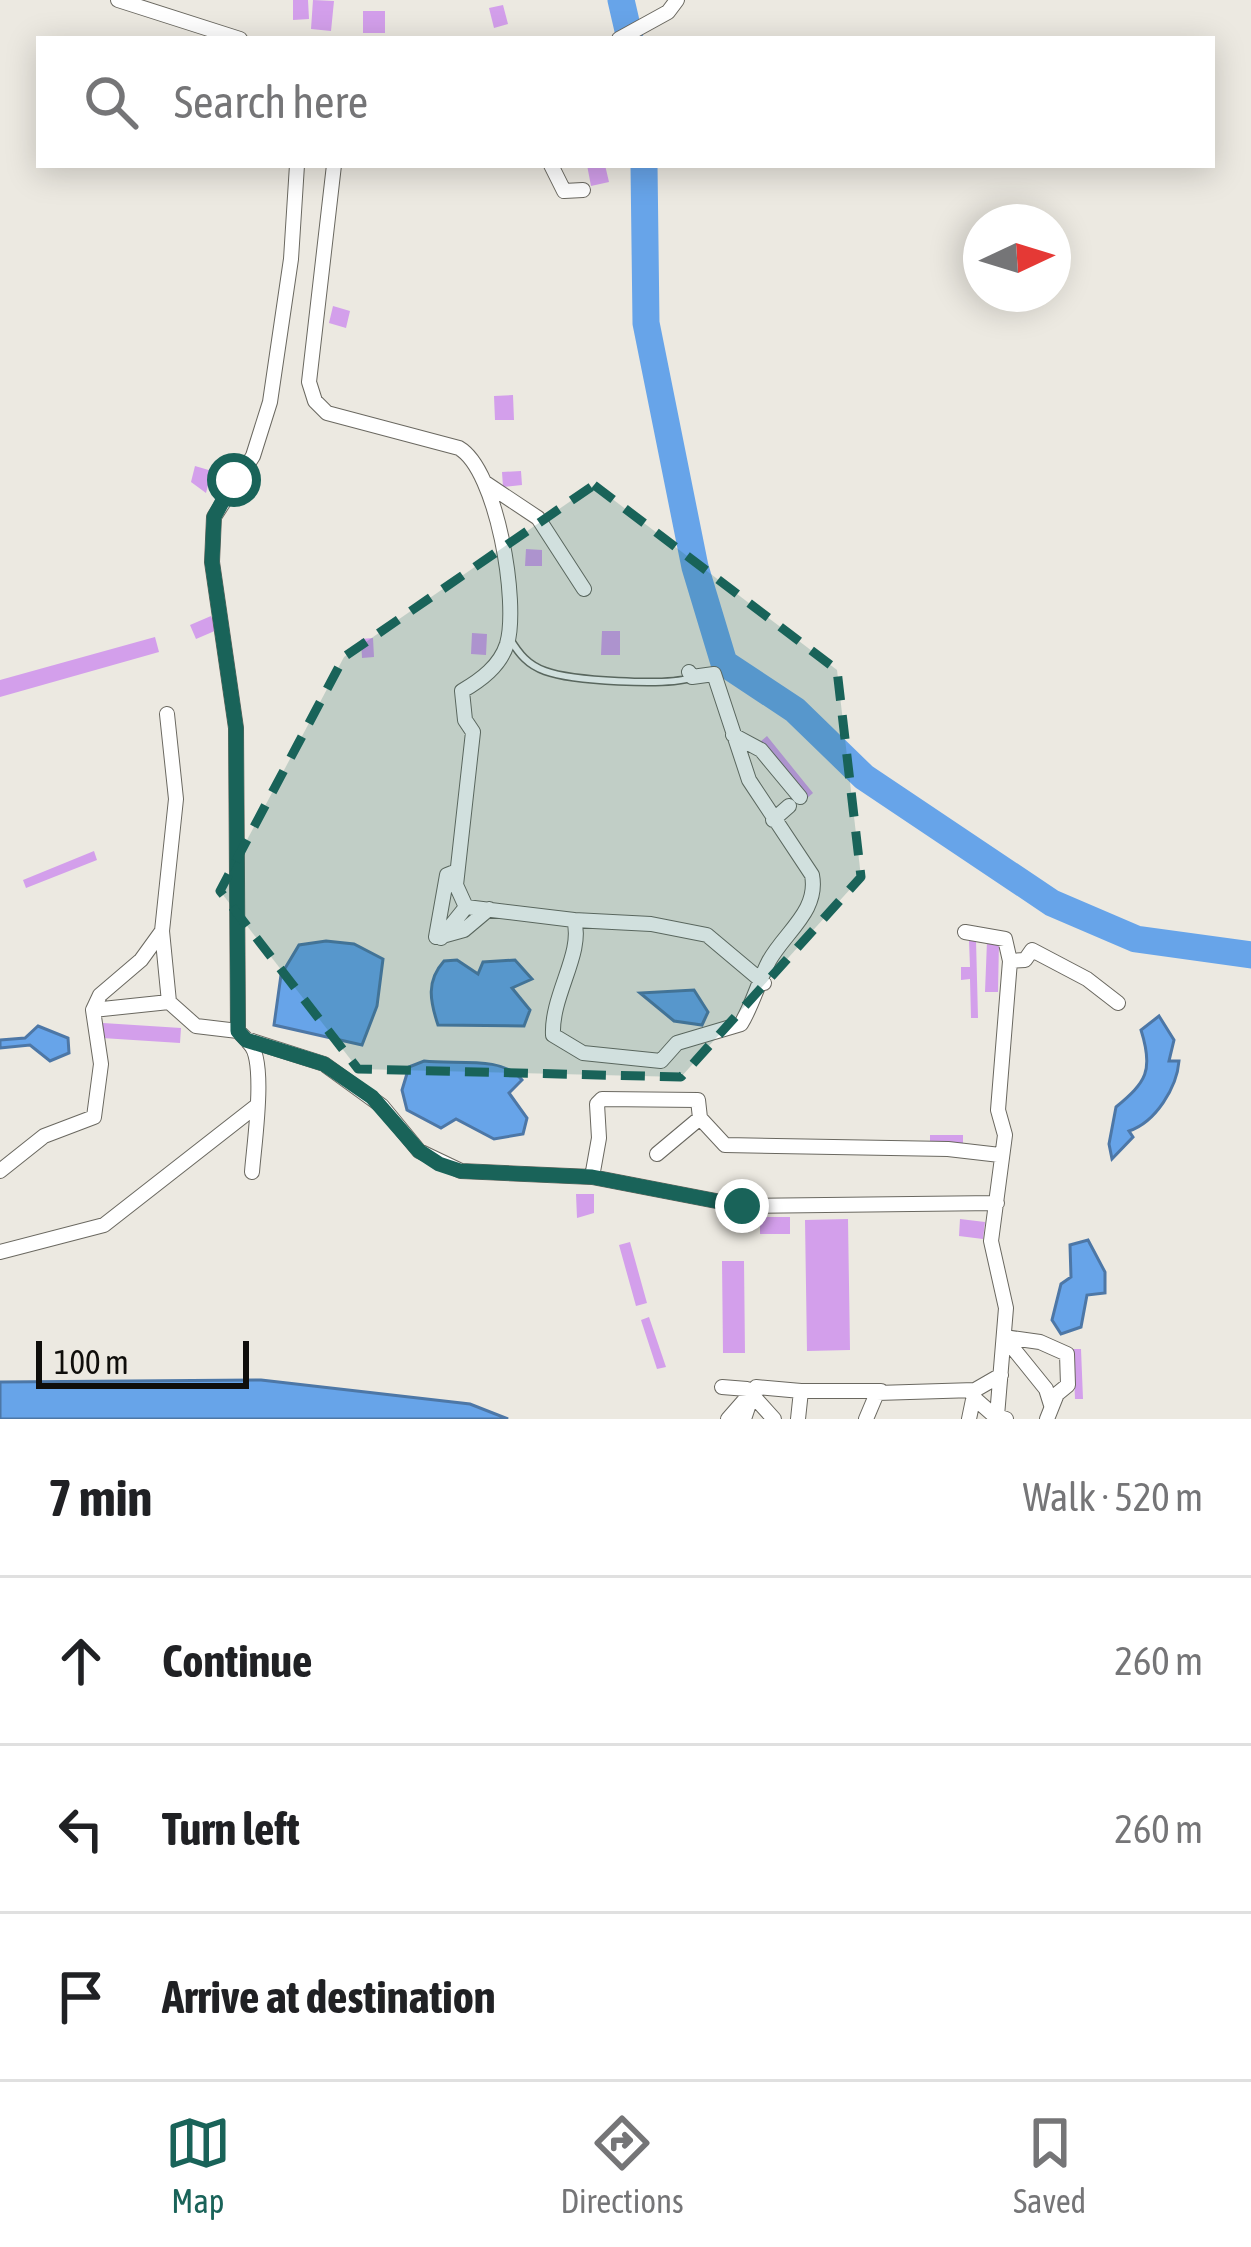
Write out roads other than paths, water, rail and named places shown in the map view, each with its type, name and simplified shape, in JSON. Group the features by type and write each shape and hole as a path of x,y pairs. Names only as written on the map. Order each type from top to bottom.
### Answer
{"street":[{"path":"118,0 231,36"},
{"path":"624,36 673,6"},
{"path":"252,1172 261,1071 258,1051 242,1035 236,728 212,562 214,517 253,456 270,402 297,168"},
{"path":"334,168 309,382 314,401 327,413 459,448 475,458 487,484 506,574 508,636 497,661 462,691 473,751 457,871 466,907 446,935"},
{"path":"552,168 563,191 583,190"},
{"path":"487,484 538,518 584,589"},
{"path":"574,920 577,939 557,989 553,1035 563,1046 612,1058 661,1061 677,1042 741,1024 764,983 768,962 805,912 815,889 812,875 749,780 714,674 691,674"},
{"path":"166,714 176,799 162,931 169,1002 196,1026 242,1035 324,1064 372,1097 419,1151 460,1171 592,1177 742,1206 997,1202"},
{"path":"733,735 761,750 794,801 773,820"},
{"path":"457,871 448,875 436,937 464,931 489,909"},
{"path":"466,907 690,930 706,935 764,983"},
{"path":"0,1171 44,1136 94,1117 101,1064 94,1010 100,995 141,960 162,931"},
{"path":"965,932 1005,939 1010,962 991,1241 1006,1308 1000,1418"},
{"path":"1010,962 1025,960 1032,950 1087,979 1118,1003"},
{"path":"748,971 752,1003"},
{"path":"94,1010 169,1002"},
{"path":"592,1177 597,1104 602,1099 698,1100 700,1118 725,1145 948,1149 1000,1155"},
{"path":"0,1252 104,1226 255,1107"},
{"path":"657,1154 700,1118"},
{"path":"1004,1337 1040,1342 1067,1354 1068,1385 1049,1413"},
{"path":"1004,1337 1046,1389 1049,1413"},
{"path":"744,1419 756,1387 974,1394 1001,1375"},
{"path":"722,1387 747,1389 774,1419"},
{"path":"798,1419 801,1390"},
{"path":"866,1419 870,1403 886,1391"},
{"path":"974,1394 1000,1418"},
{"path":"969,1419 974,1394"},
{"path":"728,1419 752,1395"}],"lane":[{"path":"508,636 520,656 545,671 688,682 691,674"}],"water":[{"path":"354,944 383,959 377,1006 362,1045 274,1025 281,975 299,945"},
{"path":"457,960 478,974 483,962 515,960 532,979 512,988 530,1010 524,1026 438,1025 432,984 444,961"},
{"path":"694,990 708,1012 702,1025 674,1021 640,993"},
{"path":"1159,1016 1174,1040 1169,1061 1179,1061 1174,1082 1156,1112 1129,1131 1133,1137 1112,1159 1109,1144 1116,1107 1141,1082 1147,1066 1141,1030"},
{"path":"38,1026 68,1038 69,1053 50,1061 30,1045 0,1048 0,1040 25,1038"},
{"path":"424,1061 490,1064 513,1072 522,1080 509,1093 527,1118 523,1134 494,1139 456,1119 441,1128 407,1110 402,1090 409,1067"},
{"path":"1088,1240 1105,1272 1105,1293 1087,1295 1081,1327 1061,1334 1052,1320 1061,1284 1071,1277 1070,1245"},
{"path":"261,1380 470,1404 508,1419 0,1419 0,1382"}],"waterway":[{"path":"621,0 629,36"},
{"path":"644,168 646,323 695,567 724,663 795,710 864,777 1052,903 1136,939 1251,955"}]}
